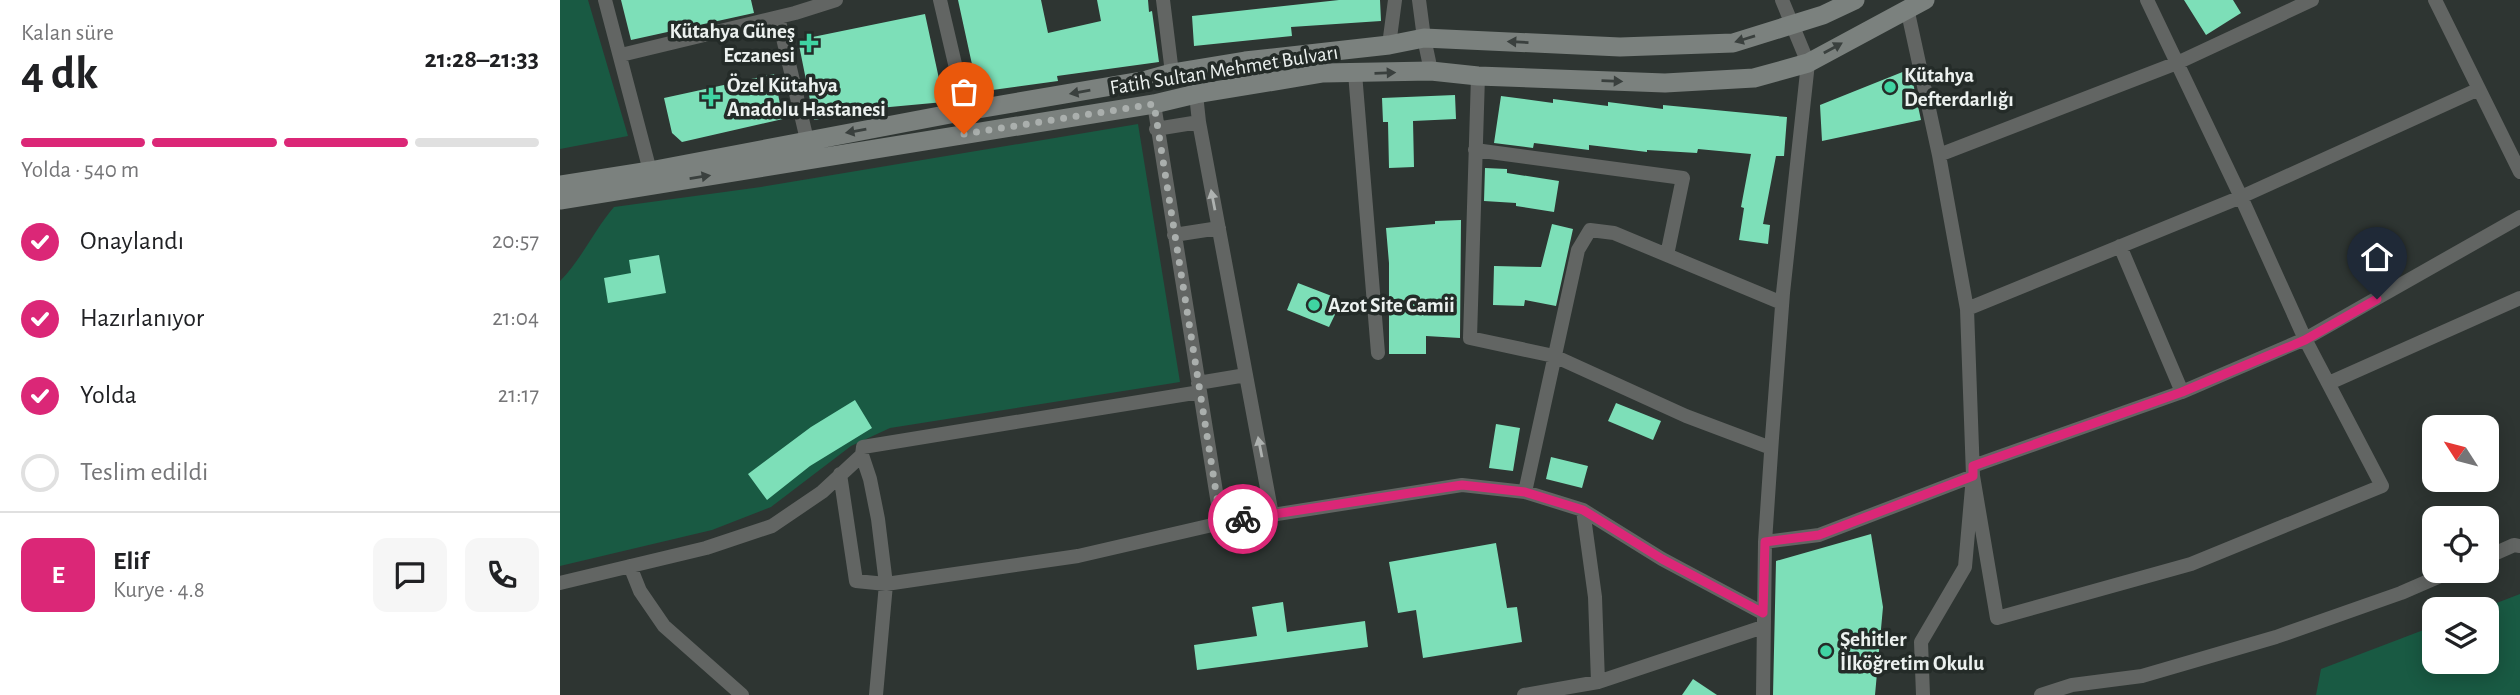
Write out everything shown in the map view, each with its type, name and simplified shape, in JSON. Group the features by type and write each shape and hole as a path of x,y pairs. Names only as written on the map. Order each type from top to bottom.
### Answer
{"main road":[{"name":"Fatih Sultan Mehmet Bulvarı","path":"560,185 650,171 965,111 1147,80 1172,72 1245,61 1390,45 1424,38 1620,47 1733,43 1823,15 1855,0"},
{"name":"Fatih Sultan Mehmet Bulvarı","path":"560,200 1323,74 1431,71 1478,76 1665,83 1754,78 1808,62 1916,4"},
{"path":"1193,70 1196,94"},
{"path":"1147,80 1154,104"}],"street":[{"path":"605,0 650,171"},
{"path":"621,55 778,17 793,6 836,0"},
{"path":"940,0 965,111"},
{"path":"1163,0 1172,72"},
{"path":"1390,45 1395,0"},
{"path":"1419,0 1431,71"},
{"path":"1763,695 1765,542 1771,448 1782,303 1808,62 1782,0"},
{"path":"1973,471 1997,618 2190,564 2382,485 2305,340 2241,197 2147,0"},
{"path":"1939,155 2177,63 2312,0"},
{"path":"2434,0 2520,172"},
{"path":"1916,4 1939,155 1967,309 1973,471 1965,567 1921,642 1923,695"},
{"path":"778,17 807,140"},
{"path":"1355,74 1378,353"},
{"path":"1478,76 1470,338 1554,356 1686,416 1771,448"},
{"path":"1967,309 2241,197 2479,89"},
{"path":"1196,94 1272,514"},
{"path":"1154,104 1156,130 1221,523"},
{"path":"1156,130 1199,122"},
{"path":"1475,150 1683,178 1667,255"},
{"path":"1765,542 1819,535 1973,471 2182,392 2305,340 2520,217"},
{"path":"1174,235 1219,228"},
{"path":"1525,492 1578,250 1590,230 1614,233 1782,303"},
{"path":"2120,246 2182,392"},
{"path":"2329,383 2520,298"},
{"path":"876,695 886,584 878,519 862,455 863,447 1199,387 1246,375"},
{"path":"560,583 706,548 772,526 822,492 862,455"},
{"path":"840,474 856,582 886,584 1078,556 1221,523 1462,485 1525,492 1583,510 1763,620"},
{"path":"1583,510 1595,597 1598,682"},
{"path":"2499,552 2520,545"},
{"path":"631,566 640,591 664,626 742,695"},
{"path":"2041,695 2072,685 2142,676 2276,637 2424,583"},
{"path":"1524,695 1598,682 1763,620"}],"green space":[{"path":"560,0 588,0 628,136 560,149"},
{"path":"1138,124 1180,382 890,428 851,446 771,507 712,530 560,566 560,281 614,207 761,187"},
{"path":"2520,594 2520,695 2316,695 2321,669 2422,631 2422,674 2499,674 2499,602"}],"building":[{"path":"621,0 751,0 754,13 631,40"},
{"path":"958,0 1041,0 1048,33 1101,21 1097,0 1148,0 1159,62 1057,76 1058,81 978,92"},
{"path":"1339,0 1380,0 1381,21 1291,27 1292,36 1194,46 1192,16"},
{"path":"2184,0 2233,0 2241,13 2206,35"},
{"path":"925,14 944,102 879,108 814,120 798,40"},
{"name":"Kütahya Defterdarlığı","path":"1910,69 1921,120 1822,141 1820,105"},
{"name":"Özel Kütahya Anadolu Hastanesi","path":"774,74 783,119 682,142 672,133 664,98"},
{"path":"1455,95 1456,119 1413,121 1414,167 1389,168 1388,122 1383,122 1382,98"},
{"path":"1501,96 1553,103 1553,99 1663,109 1663,105 1787,117 1784,156 1776,156 1763,224 1770,225 1768,244 1739,240 1744,208 1741,207 1751,154 1698,149 1697,153 1647,152 1589,145 1589,150 1534,143 1533,148 1494,143"},
{"path":"1485,168 1507,169 1507,173 1559,181 1554,212 1516,206 1516,203 1484,201"},
{"path":"1461,220 1460,338 1426,336 1426,354 1389,354 1389,263 1386,228"},
{"path":"1552,224 1573,229 1556,306 1525,300 1524,306 1493,305 1494,266 1541,267"},
{"path":"659,255 666,293 608,303 604,278 631,273 629,260"},
{"name":"Azot Site Camii","path":"1298,283 1342,300 1329,327 1287,310"},
{"path":"855,400 872,428 810,466 767,500 748,474 811,427"},
{"path":"1616,403 1661,421 1653,440 1608,421"},
{"path":"1496,424 1520,428 1513,471 1489,468"},
{"path":"1551,457 1588,466 1582,488 1546,479"},
{"name":"Şehitler İlköğretim Okulu","path":"1871,534 1883,607 1875,695 1773,695 1776,561"},
{"path":"1496,543 1507,608 1517,607 1522,642 1423,658 1416,610 1398,613 1389,562"},
{"path":"1283,602 1287,632 1365,621 1368,647 1197,670 1194,645 1257,636 1252,607"},
{"path":"1693,679 1717,695 1682,695"}],"way so far":[{"path":"964,134 1154,104 1156,130 1221,523 1243,519"}],"place":[{"name":"Kütahya Güneş Eczanesi","path":"809,43"},
{"name":"Kütahya Defterdarlığı","path":"1890,87"},
{"name":"Özel Kütahya Anadolu Hastanesi","path":"711,97"},
{"name":"Azot Site Camii","path":"1314,305"},
{"name":"Şehitler İlköğretim Okulu","path":"1826,651"}],"route":[{"path":"1243,519 1462,485 1525,492 1583,510 1662,559 1763,613 1765,542 1819,535 1973,476 1973,466 2182,392 2305,340 2377,299"}]}
